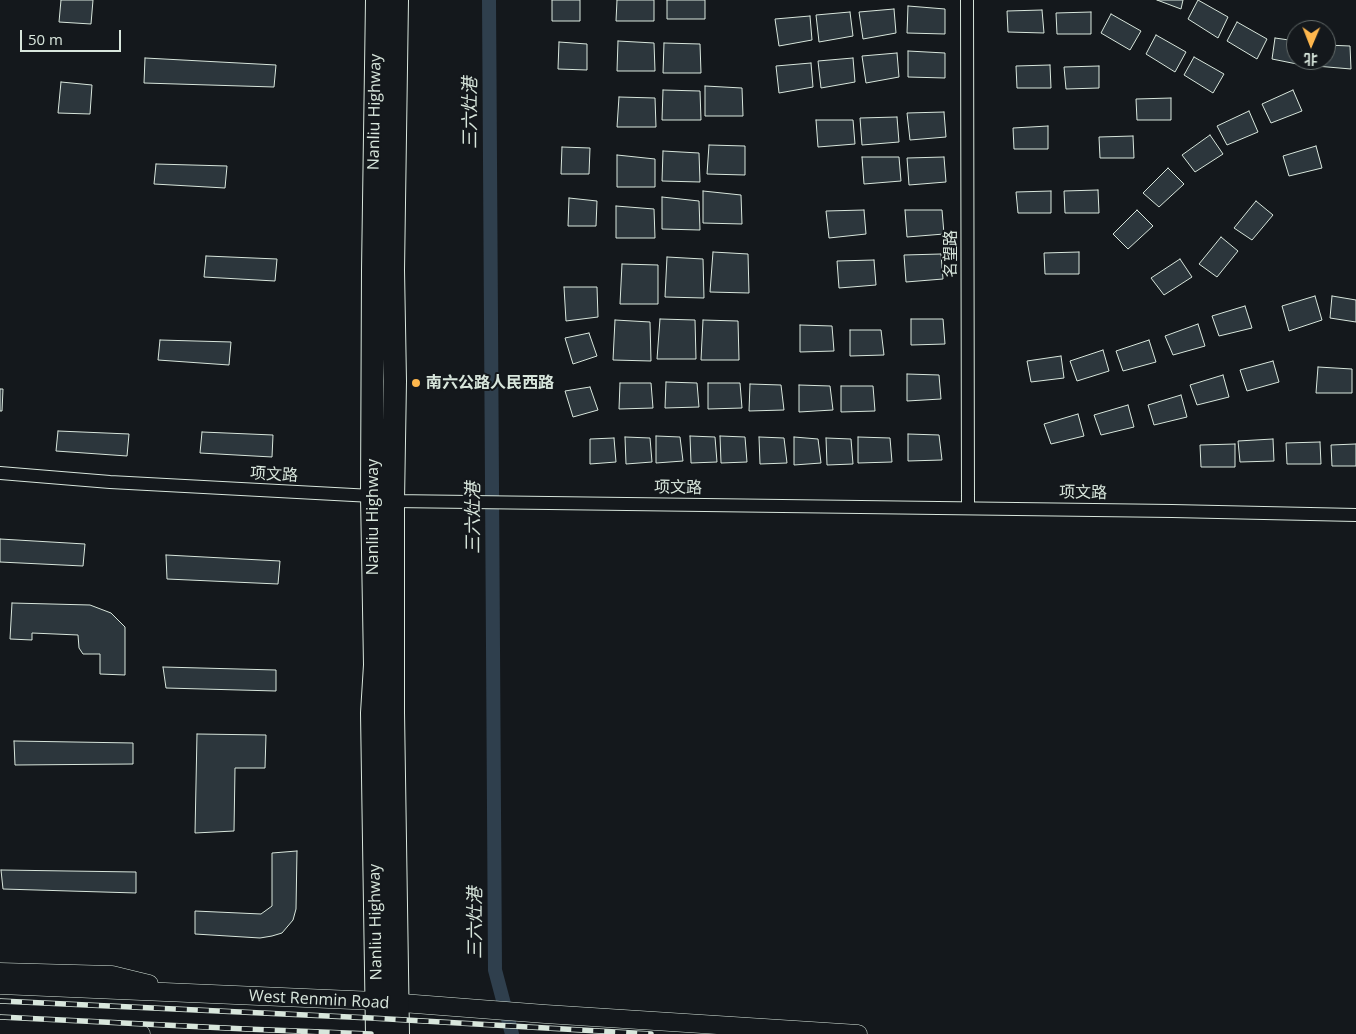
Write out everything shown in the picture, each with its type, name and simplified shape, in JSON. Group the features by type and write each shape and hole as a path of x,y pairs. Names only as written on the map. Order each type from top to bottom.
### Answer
{"highway":[{"name":"Nanliu Highway","path":"377,0 372,270 383,499"},
{"name":"Nanliu Highway","path":"397,0 393,270 395,381 383,499 372,713 377,988 387,1002 398,1034"},
{"name":"Nanliu Highway","path":"377,1034 387,1002"}],"main road":[{"name":"West Renmin Road","path":"0,972 112,975 186,994"},
{"name":"West Renmin Road","path":"0,986 387,1002 453,1008 858,1034"},
{"path":"0,1026 141,1034"}],"street":[{"name":"名望路","path":"968,0 968,508"},
{"name":"项文路","path":"0,474 383,499 1356,515"}],"building":[{"path":"61,0 93,0 91,24 59,22"},
{"path":"552,0 580,0 580,21 552,21"},
{"path":"617,0 654,0 654,21 616,21"},
{"path":"667,0 705,0 705,19 667,19"},
{"path":"1157,0 1183,0 1181,9"},
{"path":"1198,0 1228,17 1218,38 1188,19"},
{"path":"908,6 945,9 945,34 907,33"},
{"path":"894,9 896,33 863,39 859,12"},
{"path":"1042,10 1044,33 1008,32 1007,11"},
{"path":"850,12 853,36 819,42 816,15"},
{"path":"1091,12 1091,34 1057,34 1056,13"},
{"path":"1111,14 1141,31 1130,50 1101,33"},
{"path":"810,16 812,40 779,46 775,19"},
{"path":"1237,22 1267,39 1257,59 1227,41"},
{"path":"1156,35 1186,52 1175,72 1146,54"},
{"path":"1275,38 1286,40 1286,62 1272,59"},
{"path":"618,41 654,43 655,71 617,71"},
{"path":"559,42 587,44 587,70 558,69"},
{"path":"664,43 700,44 701,73 663,73"},
{"path":"1336,45 1350,46 1351,69 1336,68"},
{"path":"908,51 945,53 945,78 908,77"},
{"path":"897,53 899,77 866,83 862,56"},
{"path":"1194,57 1224,74 1213,93 1184,75"},
{"path":"145,58 276,65 274,87 144,83"},
{"path":"853,58 855,82 821,88 818,61"},
{"path":"811,63 813,87 779,93 776,66"},
{"path":"1050,65 1051,88 1017,88 1016,66"},
{"path":"1099,66 1099,88 1066,89 1064,67"},
{"path":"61,82 92,85 90,114 58,113"},
{"path":"705,86 742,88 743,116 705,116"},
{"path":"663,90 700,91 701,120 662,120"},
{"path":"1293,90 1302,111 1271,123 1262,104"},
{"path":"619,97 655,98 656,127 617,127"},
{"path":"1171,98 1171,120 1137,120 1136,99"},
{"path":"1249,111 1258,132 1227,145 1217,126"},
{"path":"944,112 946,137 910,140 907,113"},
{"path":"897,117 899,142 862,145 860,118"},
{"path":"816,120 853,120 855,144 818,147"},
{"path":"1048,126 1048,149 1014,149 1013,128"},
{"path":"1210,135 1223,154 1195,172 1182,155"},
{"path":"1133,136 1134,158 1100,158 1099,137"},
{"path":"709,145 745,146 745,175 707,174"},
{"path":"1316,146 1322,168 1289,176 1283,156"},
{"path":"562,147 590,148 589,174 561,174"},
{"path":"663,151 699,153 700,182 662,181"},
{"path":"617,155 655,159 655,187 617,187"},
{"path":"862,157 899,157 901,181 864,184"},
{"path":"944,157 946,182 909,185 907,158"},
{"path":"156,164 227,166 225,188 154,184"},
{"path":"1168,168 1184,184 1159,207 1143,193"},
{"path":"1098,190 1099,213 1065,213 1064,191"},
{"path":"703,191 741,195 742,224 703,223"},
{"path":"1051,191 1051,213 1018,213 1016,192"},
{"path":"662,197 699,201 700,230 662,229"},
{"path":"569,198 597,201 596,226 568,226"},
{"path":"1256,201 1273,215 1252,240 1234,228"},
{"path":"616,206 654,209 655,238 616,238"},
{"path":"864,210 866,234 829,238 826,211"},
{"path":"905,210 942,210 944,234 907,237"},
{"path":"1137,210 1153,226 1128,249 1113,234"},
{"path":"1221,237 1238,251 1217,277 1199,264"},
{"path":"713,252 748,254 749,293 710,292"},
{"path":"1079,252 1079,274 1045,274 1044,253"},
{"path":"941,254 943,279 906,282 904,255"},
{"path":"206,256 277,259 275,281 204,277"},
{"path":"667,257 703,259 704,298 665,297"},
{"path":"1180,259 1192,277 1164,295 1151,278"},
{"path":"874,260 876,285 839,288 837,261"},
{"path":"622,264 658,265 658,304 620,304"},
{"path":"564,287 597,287 598,317 566,321"},
{"path":"1315,296 1322,320 1289,331 1282,306"},
{"path":"1332,296 1356,300 1356,322 1330,318"},
{"path":"1245,306 1252,328 1219,336 1212,316"},
{"path":"660,319 695,320 696,359 657,359"},
{"path":"911,319 943,319 945,344 911,345"},
{"path":"615,320 650,322 651,361 613,360"},
{"path":"703,320 738,321 739,360 701,360"},
{"path":"1198,324 1205,346 1173,355 1165,336"},
{"path":"800,325 832,326 834,351 800,352"},
{"path":"850,330 881,330 884,355 850,356"},
{"path":"589,333 597,356 573,364 565,338"},
{"path":"160,340 231,342 229,365 158,360"},
{"path":"1149,340 1156,362 1123,371 1116,351"},
{"path":"1103,350 1109,371 1077,381 1070,361"},
{"path":"1061,356 1064,378 1031,382 1027,361"},
{"path":"1273,361 1279,382 1247,391 1240,370"},
{"path":"1318,367 1352,369 1352,393 1316,393"},
{"path":"907,374 939,375 941,399 907,401"},
{"path":"1223,375 1229,397 1197,405 1190,385"},
{"path":"666,382 697,383 699,407 665,408"},
{"path":"620,383 651,383 653,408 619,409"},
{"path":"708,383 740,383 742,408 708,409"},
{"path":"750,384 781,385 784,410 749,411"},
{"path":"799,385 830,386 833,410 799,412"},
{"path":"841,386 873,386 875,411 841,412"},
{"path":"590,387 598,410 573,417 565,391"},
{"path":"0,389 3,389 2,411 0,411"},
{"path":"1181,395 1187,417 1154,425 1148,405"},
{"path":"1128,405 1134,427 1101,435 1094,415"},
{"path":"1078,414 1084,436 1051,444 1044,424"},
{"path":"58,431 129,434 127,456 56,451"},
{"path":"202,432 273,435 272,457 200,453"},
{"path":"908,434 939,435 942,460 908,461"},
{"path":"656,436 680,437 683,461 656,463"},
{"path":"690,436 715,437 717,462 691,463"},
{"path":"720,436 745,437 747,462 721,463"},
{"path":"625,437 650,438 652,462 626,464"},
{"path":"759,437 784,438 787,463 760,464"},
{"path":"794,437 818,439 821,463 794,465"},
{"path":"858,437 890,438 892,462 858,463"},
{"path":"614,438 616,462 590,464 590,439"},
{"path":"826,438 851,439 853,464 827,465"},
{"path":"1273,439 1274,461 1240,462 1238,441"},
{"path":"1320,442 1321,464 1287,464 1286,443"},
{"path":"1235,444 1235,467 1201,467 1200,445"},
{"path":"1356,444 1356,466 1332,466 1331,445"},
{"path":"0,539 85,544 83,566 0,562"},
{"path":"166,555 280,561 278,584 167,579"},
{"path":"12,603 90,605 111,613 125,627 125,675 100,674 100,654 83,654 79,648 78,635 32,633 32,640 10,639"},
{"path":"163,667 276,670 276,691 166,688"},
{"path":"197,734 266,735 265,768 235,768 234,831 195,833"},
{"path":"14,741 133,743 133,764 15,765"},
{"path":"297,851 296,909 293,920 282,933 260,938 195,934 195,911 261,914 272,906 272,853"},
{"path":"1,870 136,872 136,893 3,889"}],"waterway":[{"name":"三六灶港","path":"489,0 495,970 512,1034"}],"railway":[{"path":"0,1001 371,1018 651,1034"},
{"path":"0,1017 371,1034"}],"place":[{"name":"南六公路人民西路","path":"416,383"}]}
